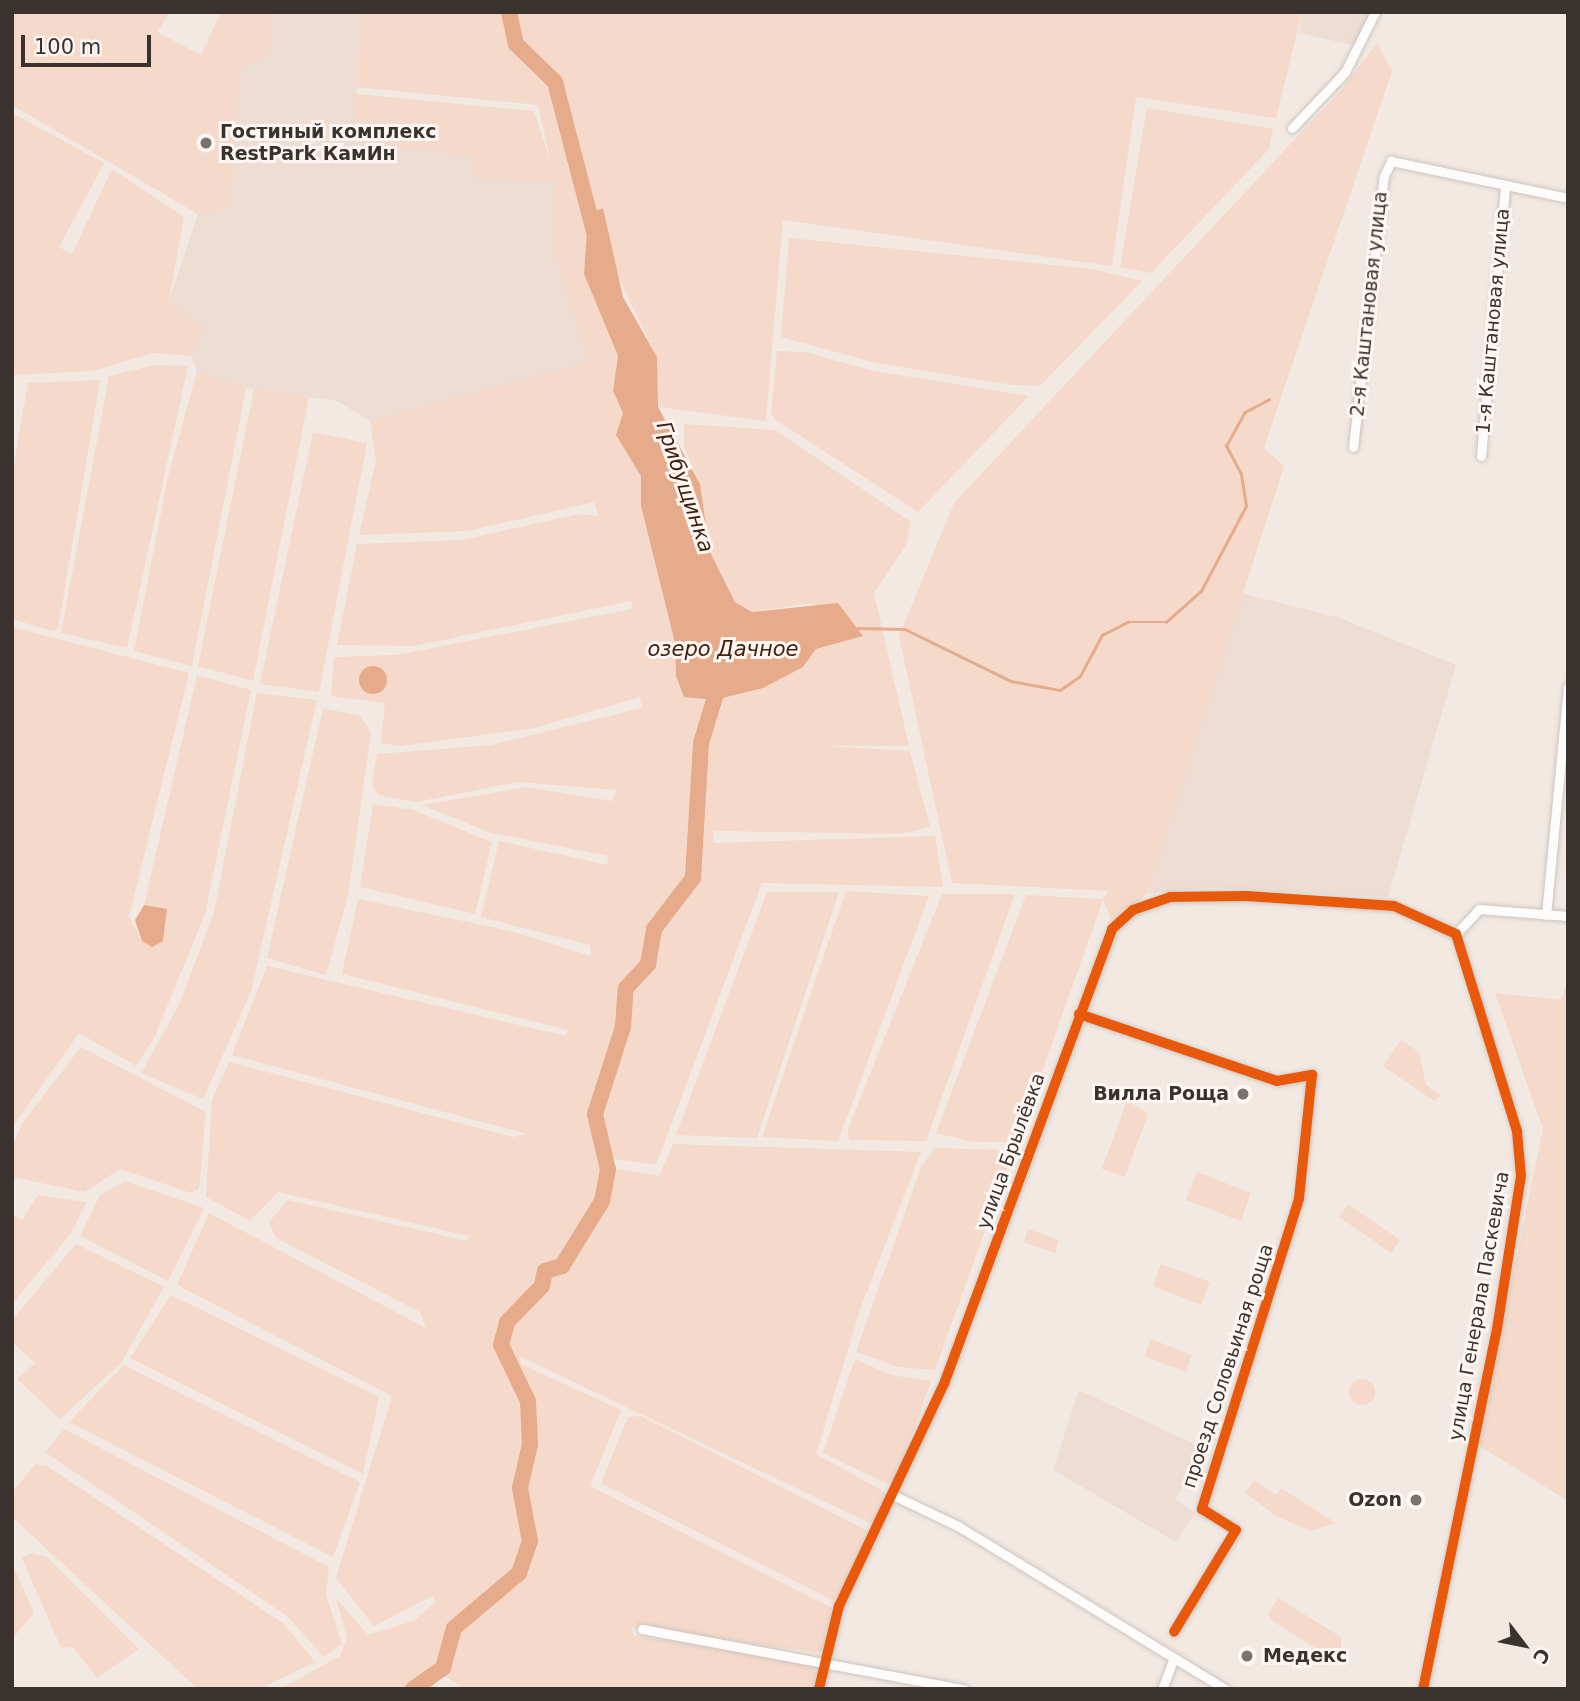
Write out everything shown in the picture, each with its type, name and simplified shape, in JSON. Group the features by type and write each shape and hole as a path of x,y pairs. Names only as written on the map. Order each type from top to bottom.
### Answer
{"street":[{"path":"1292,128 1345,72 1375,12"},
{"name":"2-я Каштановая улица","path":"1353,447 1391,161 1505,185"},
{"path":"1505,185 1568,198"},
{"name":"1-я Каштановая улица","path":"1481,456 1505,185"},
{"path":"1546,915 1568,687"},
{"name":"улица Брылёвка","path":"819,1689 839,1606 895,1496 944,1384 1112,929 1143,904 1170,897 1245,895 1394,906 1456,934"},
{"path":"1456,934 1479,909 1568,916"},
{"name":"улица Генерала Паскевича","path":"1423,1689 1497,1329 1521,1176 1517,1131 1456,934"},
{"name":"проезд Соловьиная роща","path":"1079,1014 1277,1082 1312,1075 1299,1199 1202,1509 1236,1530 1174,1632"},
{"path":"895,1496 958,1526 1226,1689"},
{"path":"642,1629 824,1663 909,1684 964,1689"},
{"path":"1162,1689 1174,1658"}],"shaded area":[{"path":"12,12 170,12 157,32 201,55 221,12 273,12 270,53 240,69 231,207 198,214 12,105"},
{"path":"273,12 360,12 355,122 386,125 386,146 474,157 474,178 556,182 555,255 590,362 370,421 337,401 246,388 197,371 191,356 202,328 169,301 198,214 231,207 240,69 270,52"},
{"path":"360,12 1302,12 1276,118 1136,97 1112,266 783,220 766,421 658,407 657,357 588,215 584,274 618,356 613,391 623,413 617,435 641,476 641,507 675,643 676,676 803,667 816,649 862,636 811,603 752,612 735,602 710,552 700,484 684,447 684,424 775,430 911,522 906,545 874,593 909,746 825,746 910,751 930,827 900,834 714,831 713,843 935,836 943,887 762,883 656,1165 602,1157 598,1166 659,1176 673,1144 921,1152 861,1307 816,1454 890,1495 874,1525 519,1356 521,1364 621,1410 590,1486 832,1608 823,1653 632,1628 634,1636 820,1662 817,1689 465,1689 442,1674 431,1689 280,1689 340,1656 347,1638 336,1598 368,1635 413,1621 436,1602 432,1596 374,1626 336,1578 392,1396 177,1285 209,1213 426,1328 420,1312 276,1238 269,1222 288,1200 467,1241 469,1236 278,1192 250,1221 206,1197 212,1100 229,1062 513,1137 527,1134 232,1055 267,966 566,1036 568,1030 342,974 358,899 511,931 591,956 590,945 481,917 499,841 607,865 608,856 491,833 422,805 526,787 612,801 616,790 517,782 416,802 378,795 372,785 377,754 491,745 642,708 640,697 534,728 401,746 381,743 385,703 331,696 334,657 396,655 632,609 631,601 414,646 337,645 357,544 462,540 578,514 598,516 594,502 467,531 359,535 376,460 370,421 589,362 555,255 555,182 474,178 474,157 386,146 386,125 355,122 356,94 534,111 551,162 538,105 357,87"},
{"path":"1302,12 1374,12 1361,47 1299,33"},
{"path":"1377,43 1392,71 1264,448 1284,466 1147,893 1115,928 1103,900 1017,1142 972,1142 936,1133 1026,895 1103,899 1109,891 952,883 899,636 954,503 1342,89"},
{"path":"1147,108 1273,129 1269,149 1151,273 1120,267"},
{"path":"12,113 104,163 59,247 72,254 112,169 184,217 169,300 203,328 191,356 153,353 92,371 12,375"},
{"path":"789,238 1093,269 1142,281 1040,386 1013,385 876,363 781,337"},
{"path":"777,351 805,352 874,371 1029,396 918,512 776,420 771,413"},
{"path":"154,365 188,366 127,648 61,633 109,376"},
{"path":"197,371 246,388 192,666 134,651 168,477"},
{"path":"100,380 58,629 52,631 12,619 12,475 28,383"},
{"path":"254,389 309,397 253,681 198,666"},
{"path":"313,432 367,443 319,692 260,684"},
{"path":"1241,593 1340,618 1456,665 1388,897 1213,888 1147,893"},
{"path":"12,627 189,673 129,917 142,941 167,910 144,905 197,675 251,690 205,914 154,1038 136,1066 79,1033 12,1128"},
{"path":"257,693 317,700 251,992 203,1099 141,1073 179,1005 214,912"},
{"path":"323,708 360,716 371,732 348,895 326,975 267,958"},
{"path":"373,804 413,810 492,842 475,914 360,887"},
{"path":"846,891 929,896 838,1141 762,1137"},
{"path":"767,892 839,892 757,1138 676,1135"},
{"path":"942,894 1015,894 926,1141 849,1140 848,1129"},
{"path":"1568,980 1568,1501 1478,1445 1543,1129 1495,993 1561,1000"},
{"path":"1401,1040 1419,1052 1426,1085 1441,1095 1434,1101 1383,1066"},
{"path":"81,1047 206,1112 199,1189 191,1193 120,1169 85,1192 12,1177 12,1147 23,1122"},
{"path":"1127,1100 1148,1114 1125,1177 1102,1169"},
{"path":"935,1148 1014,1150 935,1370 898,1367 856,1352 921,1167"},
{"path":"1197,1172 1251,1193 1241,1221 1186,1200"},
{"path":"125,1181 204,1208 168,1281 80,1236 100,1195"},
{"path":"38,1195 86,1202 72,1232 12,1304 12,1214 22,1220"},
{"path":"1348,1204 1400,1240 1391,1253 1339,1217"},
{"path":"1028,1229 1059,1240 1055,1253 1024,1242"},
{"path":"76,1244 164,1287 121,1363 60,1419 17,1379 35,1363 12,1342 12,1320"},
{"path":"1161,1264 1210,1282 1201,1305 1153,1286"},
{"path":"171,1295 379,1397 363,1474 130,1358"},
{"path":"1151,1339 1192,1355 1186,1372 1144,1356"},
{"path":"855,1359 891,1375 931,1381 894,1487 823,1453"},
{"path":"124,1365 360,1482 333,1557 69,1422"},
{"path":"1362,1379 1371,1383 1375,1392 1371,1401 1362,1405 1353,1401 1349,1392 1353,1383"},
{"path":"1079,1390 1207,1450 1175,1499 1195,1513 1176,1542 1053,1470"},
{"path":"641,1416 870,1532 834,1601 601,1483 628,1417"},
{"path":"64,1429 329,1567 326,1595 342,1644 324,1657 287,1616 45,1452"},
{"path":"35,1464 47,1466 284,1624 315,1662 260,1689 198,1689 12,1517 12,1493"},
{"path":"1254,1480 1276,1495 1281,1488 1336,1523 1310,1531 1276,1516 1245,1493"},
{"path":"32,1553 47,1557 139,1649 97,1678 73,1647 61,1648 22,1558"},
{"path":"12,1563 34,1613 12,1639"},
{"path":"1278,1598 1341,1637 1341,1664 1274,1622 1268,1614"}],"water":[{"name":"озеро Дачное","path":"603,208 623,297 657,357 658,407 700,484 710,552 735,602 752,612 838,603 863,636 816,649 803,667 763,688 714,700 684,697 676,676 675,643 641,506 641,476 616,435 623,413 613,391 618,356 584,274 588,215"},
{"path":"373,666 383,670 387,680 383,690 373,694 363,690 359,680 363,670"},
{"path":"144,905 167,909 163,941 152,947 142,941 135,920"}],"waterway":[{"name":"Грибущинка","path":"509,12 516,44 555,82 594,232"},
{"path":"858,628 905,629 1011,681 1060,690 1080,676 1102,635 1128,622 1166,622 1201,591 1246,506 1241,474 1226,446 1245,412 1269,399"},
{"name":"Грибущинка","path":"413,1689 443,1668 454,1628 519,1573 530,1541 520,1488 530,1444 528,1401 501,1345 507,1322 542,1286 545,1271 562,1266 602,1201 608,1170 595,1114 623,1027 626,988 648,964 654,929 693,878 701,743 720,681"}],"cycle path":[{"path":"819,1689 839,1606 944,1384 1112,929 1133,910 1170,897 1246,896 1394,906 1456,934 1517,1131 1521,1176 1497,1329 1423,1689"},
{"path":"1079,1014 1277,1081 1312,1075 1299,1199 1202,1509 1236,1530 1174,1632"}],"place":[{"name":"Гостиный комплекс RestPark КамИн","path":"206,143"},
{"name":"Вилла Роща","path":"1243,1094"},
{"name":"Ozon","path":"1416,1500"},
{"name":"Медекс","path":"1247,1656"}]}
